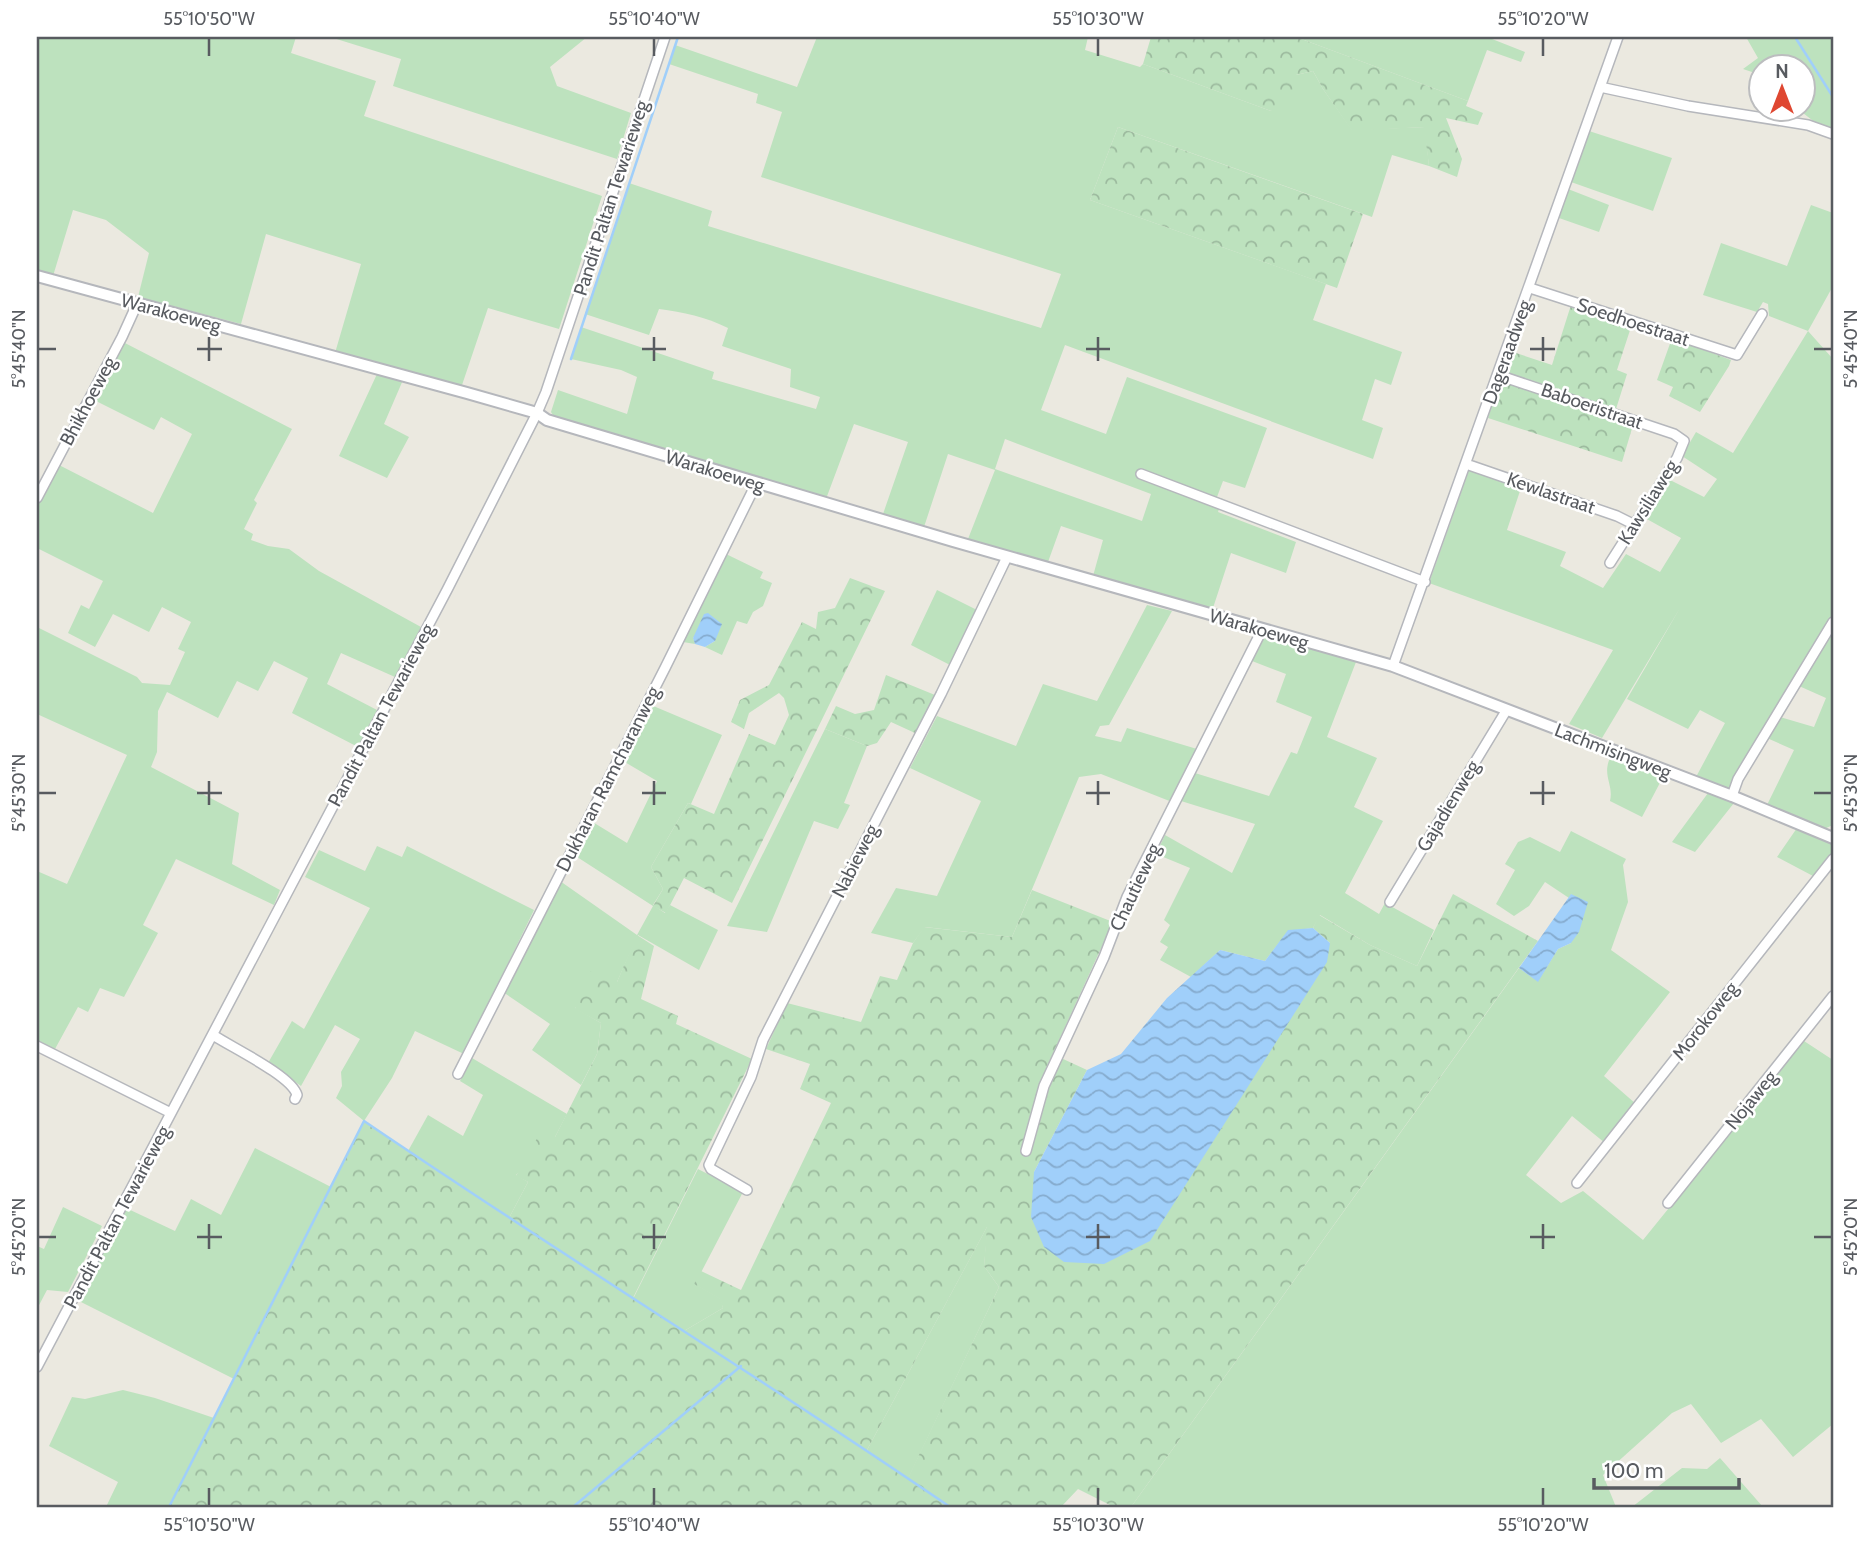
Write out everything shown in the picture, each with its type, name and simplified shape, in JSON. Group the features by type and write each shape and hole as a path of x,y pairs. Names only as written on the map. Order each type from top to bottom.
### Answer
{"street":[{"name":"Pandit Paltan Tewarieweg","path":"37,1367 447,590 537,413 665,37"},
{"name":"Dageraadweg","path":"1393,666 1618,37"},
{"path":"1601,87 1688,106 1808,125 1833,134"},
{"name":"Warakoeweg","path":"37,276 537,413 547,420 756,484 1393,666"},
{"name":"Soedhoestraat","path":"1530,288 1737,355 1762,314"},
{"name":"Bhikhoeweg","path":"37,498 137,304"},
{"name":"Baboeristraat","path":"1498,375 1674,434 1684,440"},
{"name":"Kawsiliaweg","path":"1610,563 1677,458 1684,440"},
{"name":"Kewlastraat","path":"1466,464 1617,516 1635,525"},
{"path":"1141,474 1424,582"},
{"name":"Dukharan Ramcharanweg","path":"458,1074 756,484"},
{"name":"Nabieweg","path":"747,1190 709,1168 751,1077 764,1041 941,694 1007,556"},
{"path":"1732,796 1738,779 1833,622"},
{"name":"Chautieweg","path":"1027,1152 1044,1086 1099,968 1127,897 1262,630"},
{"name":"Lachmisingweg","path":"1393,666 1732,796 1833,838"},
{"name":"Gajadienweg","path":"1390,902 1506,711"},
{"name":"Morokoweg","path":"1577,1183 1833,859"},
{"name":"Nojaweg","path":"1668,1203 1833,996"},
{"path":"213,1035 265,1064 286,1080 296,1088 298,1095 295,1099"},
{"path":"37,1046 171,1114"}],"green space":[{"path":"37,37 296,37 291,53 376,81 364,116 602,196 559,329 488,308 461,388 335,353 361,264 266,234 241,324 138,297 149,253 106,220 73,210 53,276 37,272"},
{"path":"330,37 587,37 550,67 557,86 631,113 617,159 393,86 401,59"},
{"path":"817,37 1088,37 1085,50 1140,67 1143,64 1271,111 1296,75 1313,71 1352,130 1425,127 1429,166 1392,155 1372,217 1118,127 1090,200 1326,284 1313,320 1402,352 1391,385 1375,379 1362,420 1383,428 1373,459 1065,345 1041,410 1106,434 1127,377 1267,428 1245,488 1223,481 1217,497 1223,499 1218,512 1296,542 1286,573 1231,553 1212,611 1093,576 1103,540 1061,526 1048,562 968,539 995,470 948,454 924,527 883,514 908,442 854,424 826,499 555,418 551,412 558,390 627,414 637,377 621,370 571,359 581,327 714,372 712,379 816,409 820,397 790,387 791,369 722,346 728,328 711,321 686,313 659,309 649,335 585,314 629,183 712,211 708,226 1041,328 1061,274 761,177 782,112 756,103 758,94 669,64 675,45 797,87","holes":["1005,439 1151,494 1142,521 995,469"]},
{"path":"1151,37 1296,37 1468,101 1466,106 1483,113 1478,125 1446,118 1462,159 1457,177 1429,166 1424,127 1352,131 1313,71 1296,75 1298,100 1271,111 1143,64"},
{"path":"1296,37 1487,37 1525,52 1521,62 1487,50 1468,101"},
{"path":"1746,37 1833,37 1833,130 1814,122 1818,122 1818,52 1755,52"},
{"path":"1118,127 1363,214 1337,288 1090,200"},
{"path":"1589,131 1672,158 1653,211 1571,182"},
{"path":"1568,189 1609,205 1599,232 1559,218"},
{"path":"1811,205 1833,213 1833,286 1808,331 1769,316 1768,304 1763,302 1757,312 1703,295 1721,243 1787,266"},
{"path":"1571,305 1632,324 1617,370 1627,374 1616,409 1503,371 1510,351 1552,365"},
{"path":"1808,331 1833,359 1833,615 1735,778 1730,791 1696,777 1725,723 1700,710 1688,729 1627,699 1680,608 1602,738 1569,724 1613,650 1429,583 1469,470 1521,488 1507,530 1566,552 1560,566 1603,588 1626,554 1660,572 1681,538 1645,518 1668,479 1704,497 1717,479 1682,456 1696,432 1733,453"},
{"path":"1672,338 1731,360 1700,412 1669,396 1673,387 1657,380"},
{"path":"123,342 292,429 254,500 257,503 244,529 253,534 251,540 289,549 319,571 421,627 395,677 341,653 327,684 377,710 358,747 292,713 308,678 274,661 258,691 237,681 218,718 167,692 158,711 157,752 151,767 239,813 232,864 280,890 274,905 176,859 143,925 158,933 124,997 100,988 88,1012 78,1007 55,1049 37,1040 37,871 67,884 127,755 37,714 37,627 137,677 142,683 170,685 185,652 178,649 191,622 162,607 149,632 113,614 95,647 68,633 81,605 89,609 103,581 37,548 37,505 59,465 153,513 192,434 161,417 154,430 94,400"},
{"path":"377,374 403,380 384,424 409,437 387,478 339,456"},
{"path":"1500,379 1633,425 1622,462 1488,418"},
{"path":"726,554 763,572 760,578 772,583 763,606 753,612 747,624 737,621 722,655 705,647 715,641 693,637 695,644 683,642"},
{"path":"850,578 885,591 732,903 684,878 666,913 653,906 663,889 651,867 688,803 714,814 749,734 775,745 789,715 784,698 779,693 749,713 744,729 731,722 740,700 769,685 802,622 816,629 818,612 835,608"},
{"path":"937,590 977,610 950,665 911,645"},
{"path":"1147,605 1172,611 1109,725 1100,726 1095,736 1121,742 1127,728 1197,749 1172,802 1101,774 1079,777 1012,937 925,927 913,943 871,933 896,888 937,896 981,801 910,768 937,716 1016,746 1043,684 1097,701"},
{"path":"1833,627 1833,825 1824,829 1767,805 1794,750 1767,738 1780,717 1814,727 1826,698 1799,686"},
{"path":"1264,635 1356,662 1327,737 1377,758 1354,807 1383,821 1345,893 1379,914 1385,903 1434,930 1417,966 1370,945 1320,915 1313,928 1288,931 1265,961 1220,950 1191,977 1160,960 1168,947 1160,942 1170,925 1164,920 1190,868 1156,854 1165,835 1232,873 1255,824 1181,801 1195,773 1269,796 1291,752 1297,754 1312,717 1276,702 1286,674 1252,661"},
{"path":"886,675 935,695 915,733 891,722 877,743 867,746 825,729 836,706 855,714 874,710"},
{"path":"651,705 722,735 691,804 688,803 651,867 663,889 653,905 665,913 670,905 718,930 699,970 638,935 617,982 575,1008 601,1023 597,1054 581,1085 532,1050 550,1024 503,992 560,881 637,935 653,906 574,855 591,821 627,843 657,781 623,761"},
{"path":"825,729 867,746 844,803 850,805 838,829 814,821 767,932 727,926"},
{"path":"1611,756 1663,777 1642,817 1610,801 1607,769"},
{"path":"1708,793 1734,803 1695,852 1672,842"},
{"path":"1797,828 1833,844 1833,853 1813,876 1777,857"},
{"path":"1571,831 1626,859 1623,865 1628,902 1611,950 1670,992 1604,1076 1636,1104 1605,1143 1572,1116 1526,1175 1561,1203 1583,1191 1643,1240 1804,1041 1833,1060 1833,1424 1793,1457 1761,1419 1721,1443 1691,1404 1672,1413 1603,1475 1616,1507 1131,1507 1519,968 1538,981 1558,949 1571,943 1572,894 1569,898 1545,882 1529,906 1514,916 1496,904 1515,870 1505,864 1518,842 1530,837 1560,852"},
{"path":"377,846 402,857 407,846 534,910 464,1054 415,1031 392,1078 364,1121 336,1098 342,1086 341,1072 360,1039 335,1025 301,1086 268,1063 292,1021 304,1029 370,908 305,877 319,850 365,871"},
{"path":"1032,890 1113,922 1039,1084 1023,1154 1030,1154 1046,1086 1061,1058 1087,1070 1034,1172 1330,943 1313,928 1319,915 1370,945 1417,966 1453,894 1538,941 1131,1507 1114,1507 1078,1489 1061,1507 169,1507 364,1121 509,1218 528,1182 516,1176 540,1133 555,1137 597,1054 601,1023 575,1009 589,971 617,982 637,935 654,946 641,999 678,1016 676,1024 752,1059 633,1298 684,1331 723,1308 720,1299 694,1284 701,1271 741,1290 831,1103 800,1089 810,1064 766,1049 787,1003 861,1022 880,976 897,980 913,943 924,927 1012,937","holes":["987,1227 984,1266 999,1287 908,1478 867,1450"]},
{"path":"472,1058 567,1114 555,1137 516,1175 528,1182 509,1218 408,1151 428,1115 463,1136 483,1095 460,1081"},
{"path":"255,1148 331,1187 234,1379 77,1300 126,1208 175,1231 191,1199 221,1215"},
{"path":"698,1169 743,1192 695,1284 721,1299 723,1308 684,1331 633,1299"},
{"path":"63,1207 102,1226 68,1292 47,1290 37,1309 37,1246 44,1249"},
{"path":"988,1225 984,1266 999,1287 908,1479 867,1450"},
{"path":"123,1390 214,1418 169,1507 106,1507 118,1482 49,1446 72,1397 85,1399"},
{"path":"1720,1458 1763,1507 1632,1507 1682,1468 1707,1469"}],"water":[{"path":"708,613 722,624 715,641 705,647 695,644 693,638 704,614"},
{"path":"1571,894 1588,902 1579,932 1571,943 1558,949 1538,982 1519,968"},
{"path":"1313,928 1330,943 1327,962 1150,1241 1104,1264 1064,1262 1044,1247 1031,1217 1034,1172 1087,1070 1121,1054 1167,998 1220,950 1265,961 1288,930"}],"waterway":[{"path":"571,359 678,37"},
{"path":"1795,37 1833,97"},
{"path":"169,1507 364,1121 950,1507"},
{"path":"573,1507 741,1366"}]}
